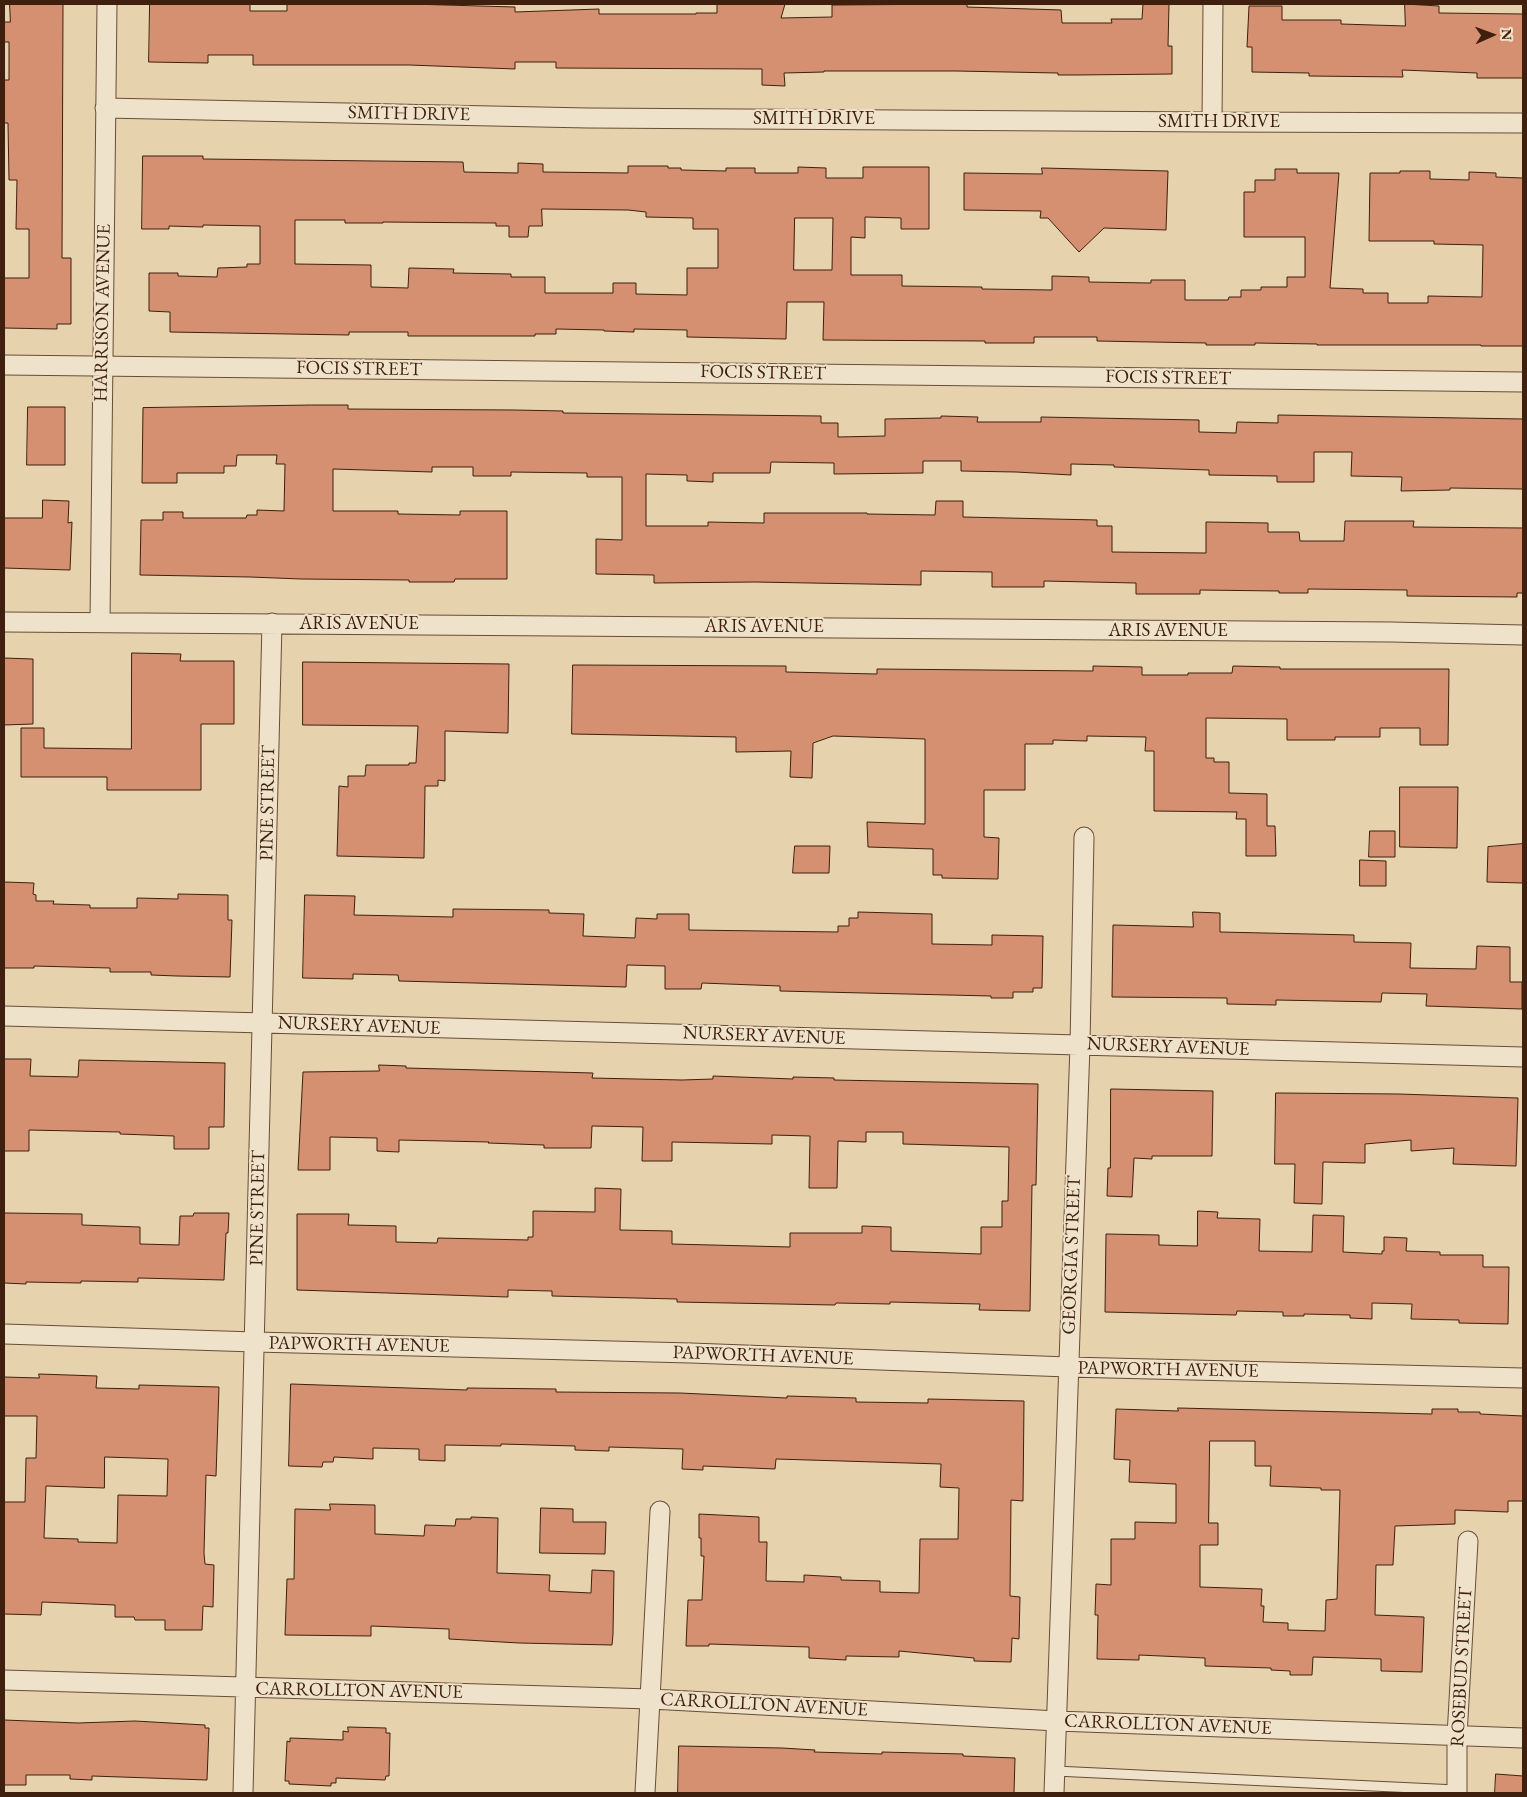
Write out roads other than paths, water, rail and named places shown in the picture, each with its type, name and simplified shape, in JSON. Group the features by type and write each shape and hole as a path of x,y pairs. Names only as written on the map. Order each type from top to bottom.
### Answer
{"street":[{"name":"HARRISON AVENUE","path":"100,622 107,4"},
{"path":"1212,122 1213,4"},
{"name":"SMITH DRIVE","path":"105,108 579,117 1523,123"},
{"name":"FOCIS STREET","path":"4,365 1523,382"},
{"name":"ARIS AVENUE","path":"4,622 1391,632 1523,635"},
{"name":"PINE STREET","path":"243,1793 272,623"},
{"name":"GEORGIA STREET","path":"1054,1793 1080,1045 1084,837"},
{"name":"NURSERY AVENUE","path":"4,1016 1523,1057"},
{"name":"PAPWORTH AVENUE","path":"4,1334 1068,1367 1523,1378"},
{"path":"645,1793 660,1511"},
{"name":"ROSEBUD STREET","path":"1456,1792 1468,1541"},
{"name":"CARROLLTON AVENUE","path":"4,1680 650,1699 1057,1721 1523,1738"}],"lane":[{"path":"1055,1771 1456,1792"}]}
